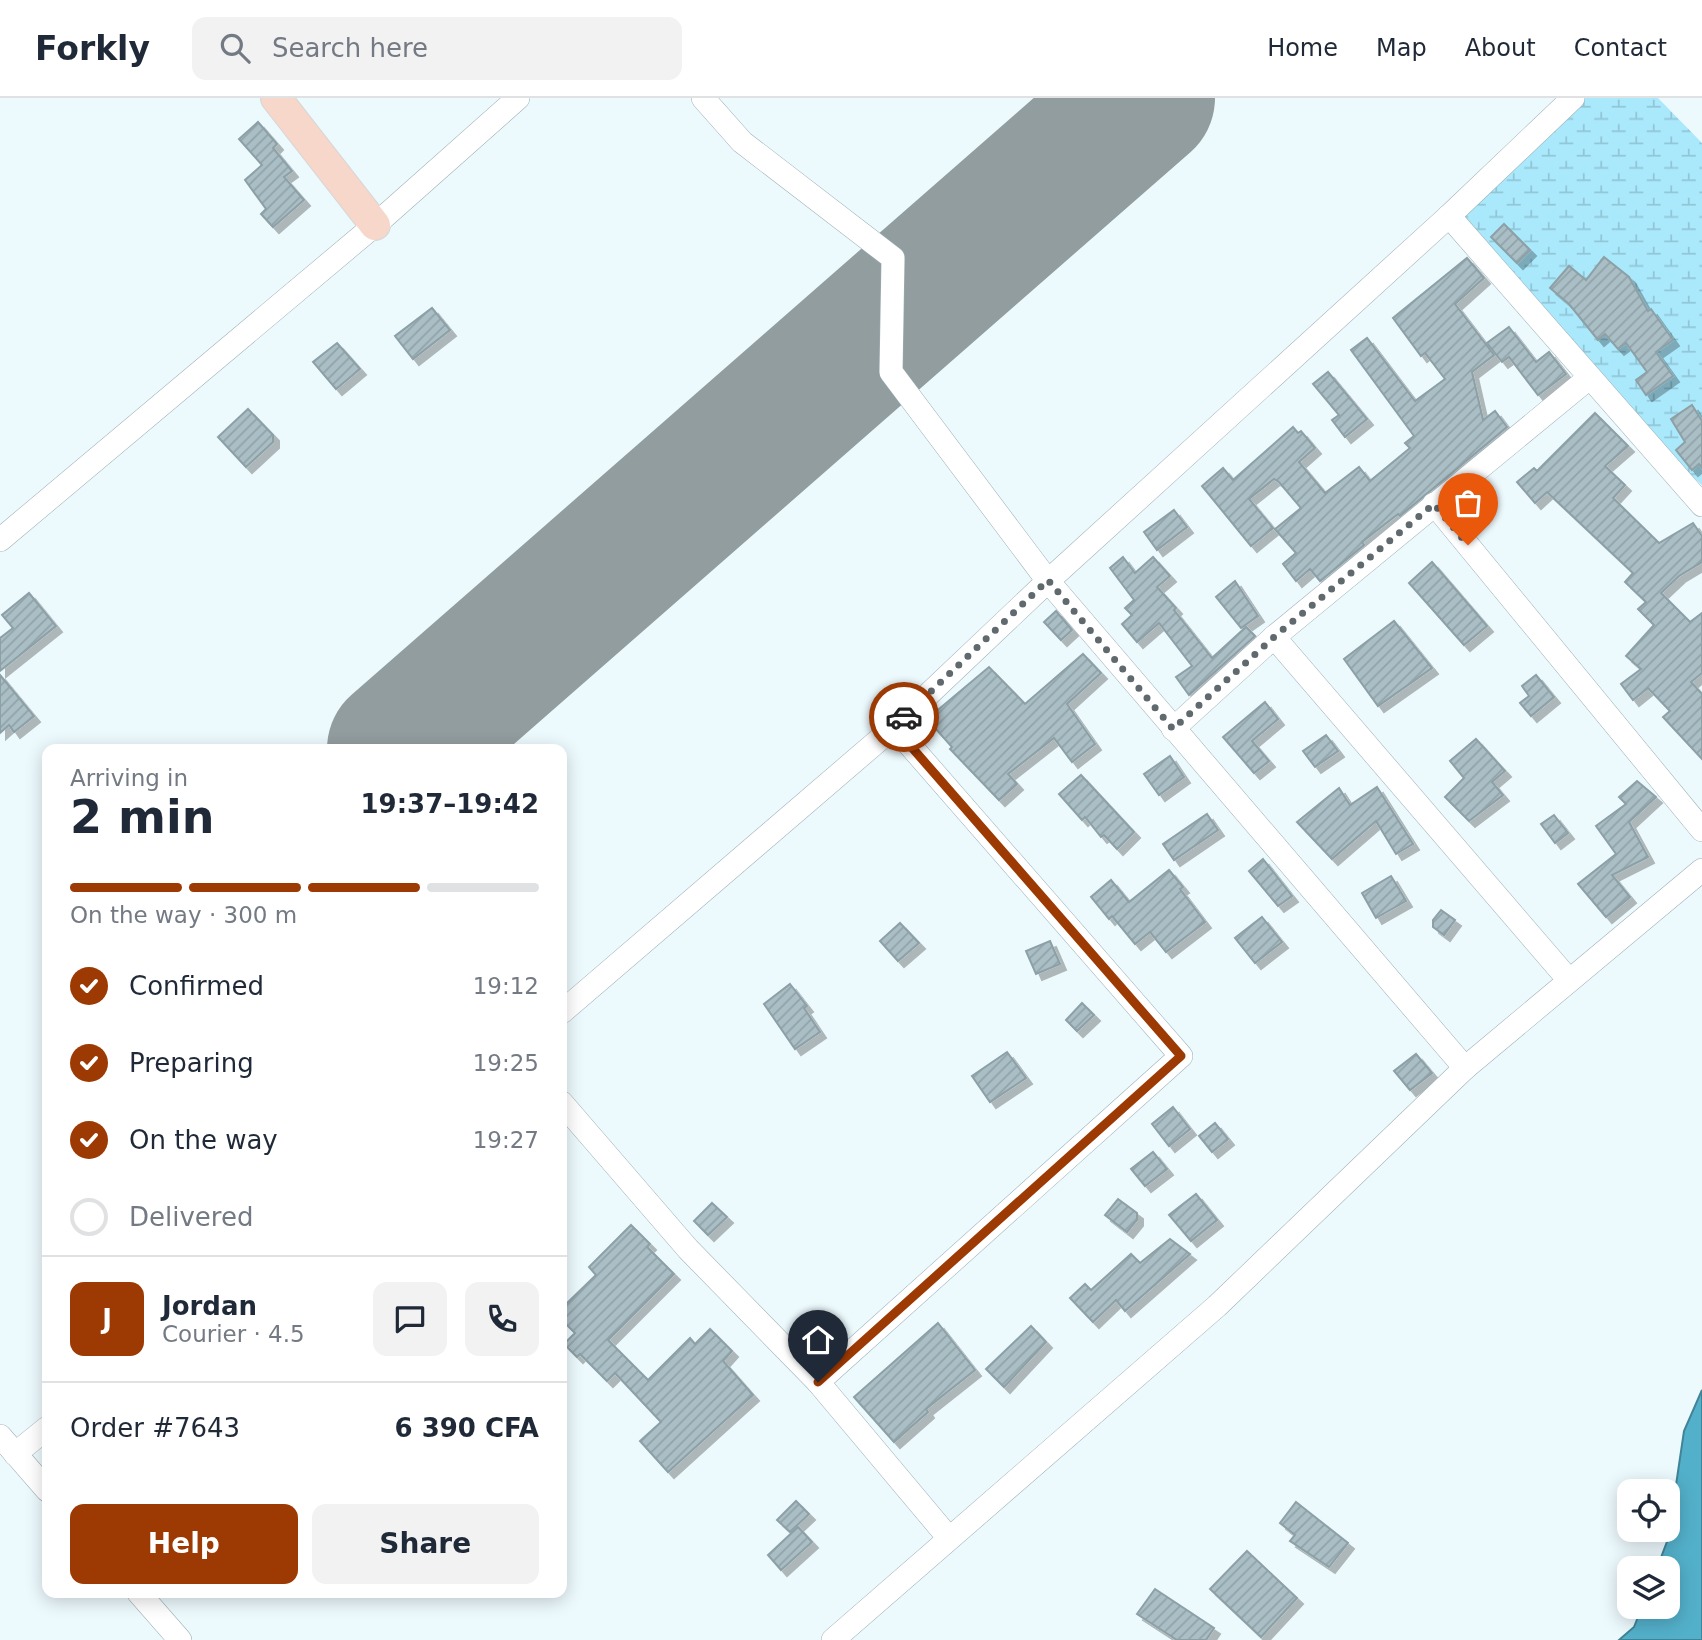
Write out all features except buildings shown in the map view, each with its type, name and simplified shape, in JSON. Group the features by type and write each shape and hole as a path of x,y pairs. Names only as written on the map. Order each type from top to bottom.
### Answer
{"main road":[{"path":"276,98 375,225"}],"street":[{"path":"0,540 375,225 518,98"},
{"path":"703,98 742,142 893,258 891,372 1048,580 1465,1068"},
{"path":"567,1008 894,727 1048,580 1449,216 1573,98"},
{"path":"1449,216 1702,505"},
{"path":"1173,729 1274,637 1590,377"},
{"path":"1434,504 1702,830"},
{"path":"1274,637 1568,979"},
{"path":"818,1382 1181,1056 894,727"},
{"path":"833,1640 948,1537 1217,1306 1465,1068 1568,979 1702,870"},
{"path":"567,1109 688,1249 818,1382 948,1537"},
{"path":"42,1430 8,1445 42,1484"},
{"path":"143,1598 180,1640"}],"green space":[{"path":"1573,98 1658,98 1702,143 1702,485 1671,457 1458,214"}],"shaded area":[{"path":"1702,1390 1702,1640 1619,1640 1634,1627 1637,1619 1680,1619 1680,1556 1662,1556 1667,1542 1680,1542 1680,1479 1677,1479 1684,1431"}],"runway":[{"path":"405,744 1143,98"}],"way so far":[{"path":"904,717 1048,580 1173,729 1274,637 1434,504 1468,545"}],"route":[{"path":"818,1382 1181,1056 894,727 904,717"}]}
